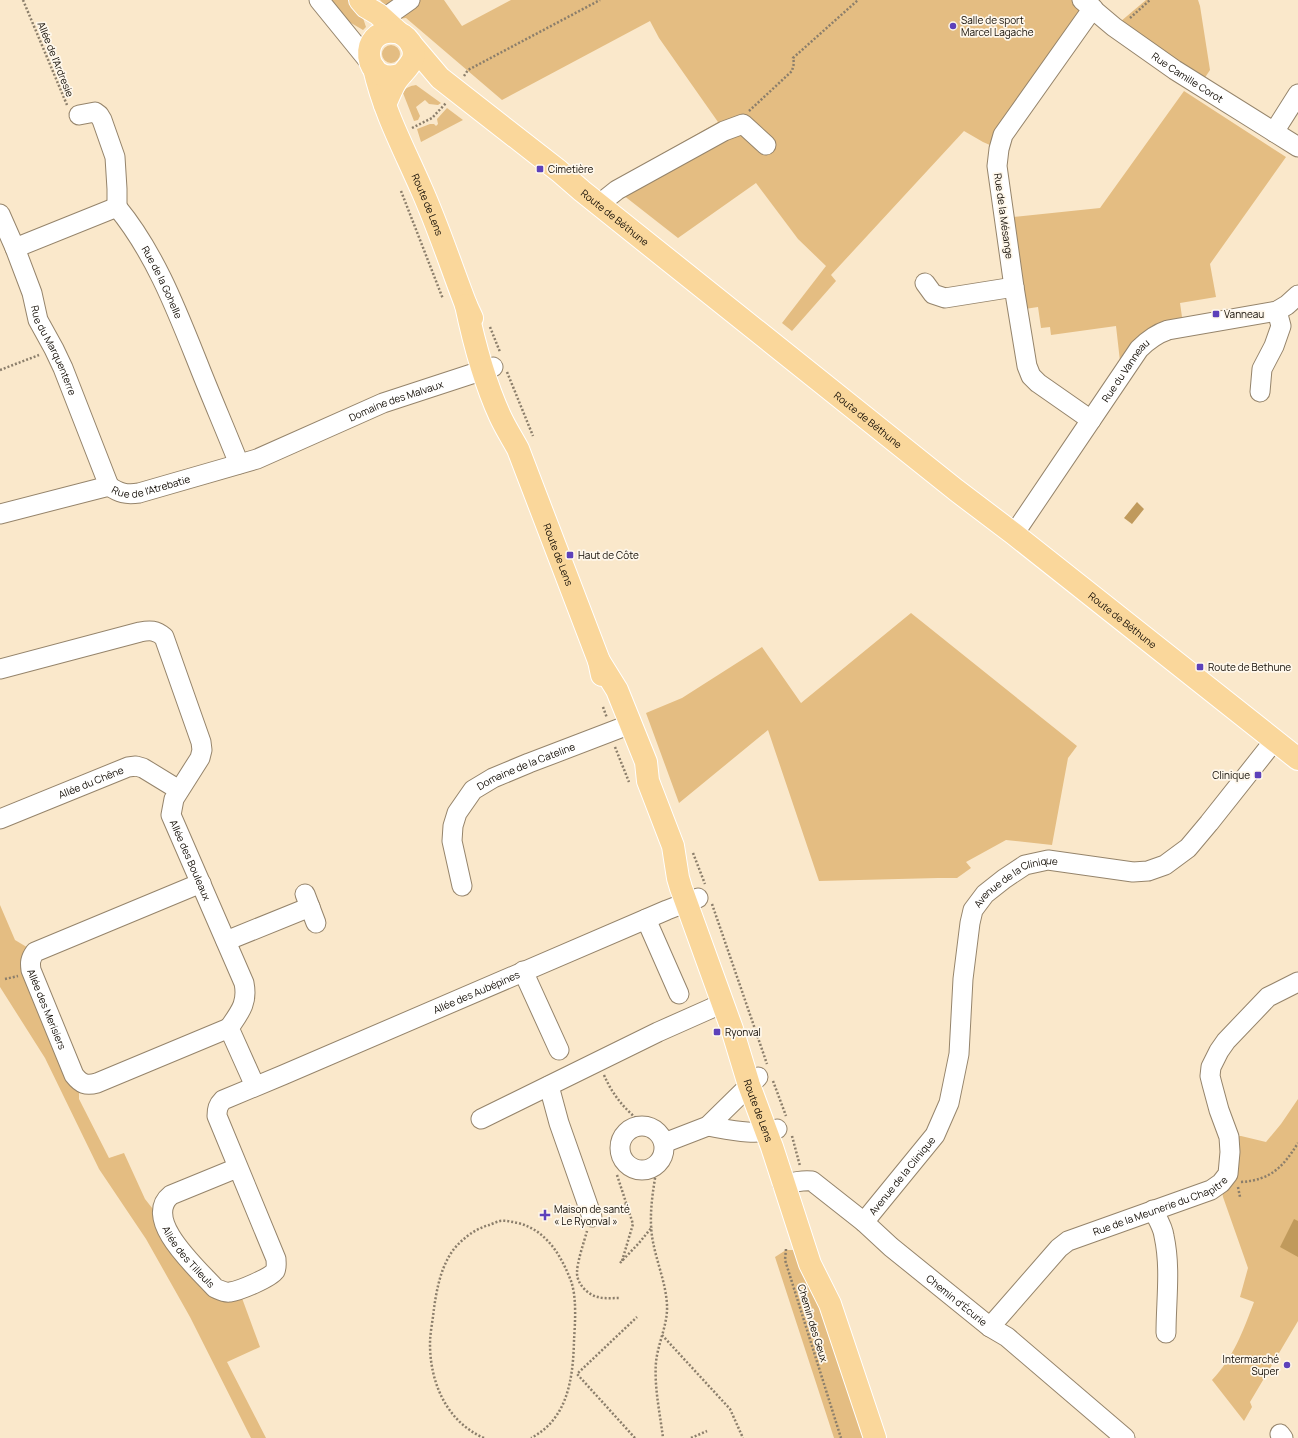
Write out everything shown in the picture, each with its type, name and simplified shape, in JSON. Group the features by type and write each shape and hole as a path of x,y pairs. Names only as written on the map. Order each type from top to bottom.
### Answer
{"main road":[{"name":"Route de Lens","path":"381,26 369,47 368,56 385,105 396,136 421,189 466,305 485,343 488,368 510,414 518,449 599,661 607,694 639,783 673,846 678,878 692,900 722,1001 754,1081 789,1183 802,1243 810,1264 830,1304 875,1438"},
{"path":"381,26 413,52 413,59 410,66 403,72 395,83 385,105"},
{"name":"Route de Béthune","path":"381,26 448,84 956,490 1014,534 1298,759"},
{"path":"372,66 384,75 390,76 403,72 448,84"},
{"path":"692,900 754,1081"},
{"path":"789,1183 821,1264 830,1304"}],"street":[{"path":"319,0 372,66"},
{"path":"347,33 366,40 410,0"},
{"name":"Rue Camille Corot","path":"1087,4 1117,29 1176,70 1298,147"},
{"name":"Rue de la Mésange","path":"1087,4 1003,135 997,166 1027,366 1031,376 1038,383 1091,420"},
{"path":"1274,132 1298,94"},
{"path":"15,248 117,207 115,157 102,120 95,112 80,115"},
{"path":"602,206 607,198 617,190 724,131 743,124 766,145"},
{"name":"Rue de la Gohelle","path":"117,207 139,237 155,265 186,333 239,464"},
{"name":"Rue du Marquenterre","path":"0,214 32,293 38,320 54,349 109,486"},
{"path":"924,283 933,294 945,298 1014,287"},
{"name":"Rue du Vanneau","path":"1014,534 1139,349 1156,334 1181,327 1277,310 1287,305 1298,295"},
{"path":"1260,392 1262,369 1274,346 1281,326 1277,310"},
{"name":"Domaine des Malvaux","path":"300,440 383,403 488,368"},
{"name":"Rue de l'Atrebatie","path":"0,514 109,486 121,493 134,494 239,464 300,440"},
{"name":"Allée des Bouleaux","path":"0,669 140,632 154,630 164,637 202,742 200,758 174,799 171,815 244,983 246,996 241,1011 229,1028"},
{"name":"Domaine de la Cateline","path":"462,886 452,841 453,826 457,814 473,790 493,778 620,728"},
{"name":"Avenue de la Clinique","path":"864,1222 935,1135 949,1103 959,1054 963,979 970,923 973,910 985,894 1025,865 1048,860 1133,872 1148,871 1165,865 1188,848 1274,741"},
{"name":"Allée du Chêne","path":"0,820 128,767 136,766 143,768 179,790"},
{"name":"Allée des Merisiers","path":"201,883 36,952 30,963 31,970 74,1075 79,1082 84,1084 97,1084 229,1028"},
{"name":"Allée des Aubépines","path":"255,1086 692,900"},
{"path":"226,942 311,908"},
{"path":"646,919 679,994"},
{"path":"523,971 559,1050"},
{"name":"Rue de la Meunerie du Chapitre","path":"990,1327 1059,1248 1068,1241 1211,1190 1221,1183 1228,1174 1230,1152 1229,1137 1220,1114 1212,1084 1210,1076 1211,1067 1226,1041 1268,997 1298,982"},
{"path":"481,1119 658,1032 712,1008 722,1001"},
{"path":"229,1028 255,1086"},
{"path":"664,1143 708,1126 754,1081"},
{"name":"Allée des Tilleuls","path":"237,1168 171,1195 165,1200 162,1206 164,1222 175,1244 215,1288 222,1292 239,1290 268,1277 274,1272 276,1266 276,1259 237,1168 217,1110 218,1105 223,1100 255,1086"},
{"path":"549,1086 592,1217"},
{"path":"640,1126 645,1126 655,1130 661,1136 664,1143 665,1152 662,1160 649,1170 637,1170 626,1164 622,1158 620,1149 621,1141 625,1134 640,1126"},
{"path":"708,1126 734,1131 772,1131"},
{"name":"Chemin d'Écurie","path":"789,1183 805,1180 812,1181 864,1222 891,1247 990,1327 1007,1337 1125,1438"},
{"path":"1153,1210 1164,1235 1167,1262 1166,1333"}],"path":[{"name":"Allée de l'Ardresie","path":"23,0 72,116 80,115"},
{"path":"396,136 432,118 451,97 448,84 468,70 600,0"},
{"path":"743,124 749,111 792,71 794,63 793,58 858,0"},
{"path":"1117,29 1150,0"},
{"path":"399,186 444,301"},
{"path":"0,370 54,349"},
{"path":"601,700 620,728 639,783"},
{"path":"5,979 16,977"},
{"path":"598,1062 611,1090 617,1099 645,1126"},
{"path":"1240,1197 1238,1183 1256,1181 1277,1170 1288,1158 1298,1142"},
{"path":"656,1166 652,1203 653,1241 667,1305 656,1363 657,1388 663,1438"},
{"path":"616,1175 633,1224 621,1262 652,1227"},
{"path":"620,1298 602,1298 592,1295 582,1287 578,1280 577,1273 592,1217 626,1204"},
{"path":"484,1438 468,1430 459,1423 444,1404 434,1378 430,1345 437,1292 446,1261 464,1238 476,1230 500,1221 512,1222 541,1233 550,1242 559,1255 571,1282 575,1312 572,1378 563,1405 556,1416 545,1429 532,1438"},
{"name":"Chemin des Geux","path":"802,1243 794,1243 786,1250 785,1260 841,1438"},
{"path":"571,1282 578,1280"},
{"path":"635,1438 577,1374 637,1317"},
{"path":"662,1335 730,1409 742,1438"},
{"path":"691,1438 707,1431"}],"shaded area":[{"path":"328,0 349,0 363,18 366,27 363,30 346,20"},
{"path":"380,0 444,0 462,26 511,0 1082,0 1093,8 999,149 964,131 831,275 836,281 792,331 782,323 826,266 798,239 756,183 678,238 609,184 718,122 659,38 650,21 502,100 406,18 398,19"},
{"path":"1146,0 1198,0 1210,70 1200,85 1114,27"},
{"path":"391,45 397,48 400,54 397,60 391,63 385,60 382,54 385,48"},
{"path":"416,85 441,103 438,105 429,104 425,100 416,107 420,116 418,120 414,121 403,93 408,87"},
{"path":"1184,91 1286,157 1210,264 1216,297 1180,303 1182,317 1181,327 1120,361 1116,326 1051,335 1050,327 1041,328 1038,307 1018,310 1004,218 1100,208"},
{"path":"447,108 463,120 421,142 417,129 430,124 434,124 436,126 438,124 437,119"},
{"path":"1137,502 1144,509 1132,524 1124,518"},
{"path":"911,613 1077,746 1068,758 1052,845 1006,840 966,862 971,868 957,878 819,881 768,730 679,803 646,713 682,698 762,647 801,703"},
{"path":"0,905 15,940 35,952 30,963 79,1082 79,1099 109,1158 124,1153 145,1199 215,1288 239,1290 260,1347 227,1362 266,1438 251,1438 190,1317 146,1239 99,1169 45,1058 0,987"},
{"path":"1298,1099 1298,1321 1250,1402 1252,1407 1244,1421 1212,1380 1232,1353 1242,1333 1254,1302 1240,1297 1248,1268 1223,1197 1221,1183 1229,1137 1241,1136 1266,1142 1281,1124"},
{"path":"1294,1219 1298,1221 1298,1257 1280,1247"},
{"path":"786,1250 796,1250 808,1271 865,1438 834,1438 775,1257"}],"place":[{"name":"Salle de sport Marcel Lagache","path":"953,26"},
{"name":"Cimetière","path":"540,169"},
{"name":"Vanneau","path":"1216,314"},
{"name":"Haut de Côte","path":"570,555"},
{"name":"Route de Bethune","path":"1200,667"},
{"name":"Clinique","path":"1258,775"},
{"name":"Ryonval","path":"717,1032"},
{"name":"Maison de santé « Le Ryonval »","path":"545,1215"},
{"name":"Intermarché Super","path":"1287,1365"}]}
